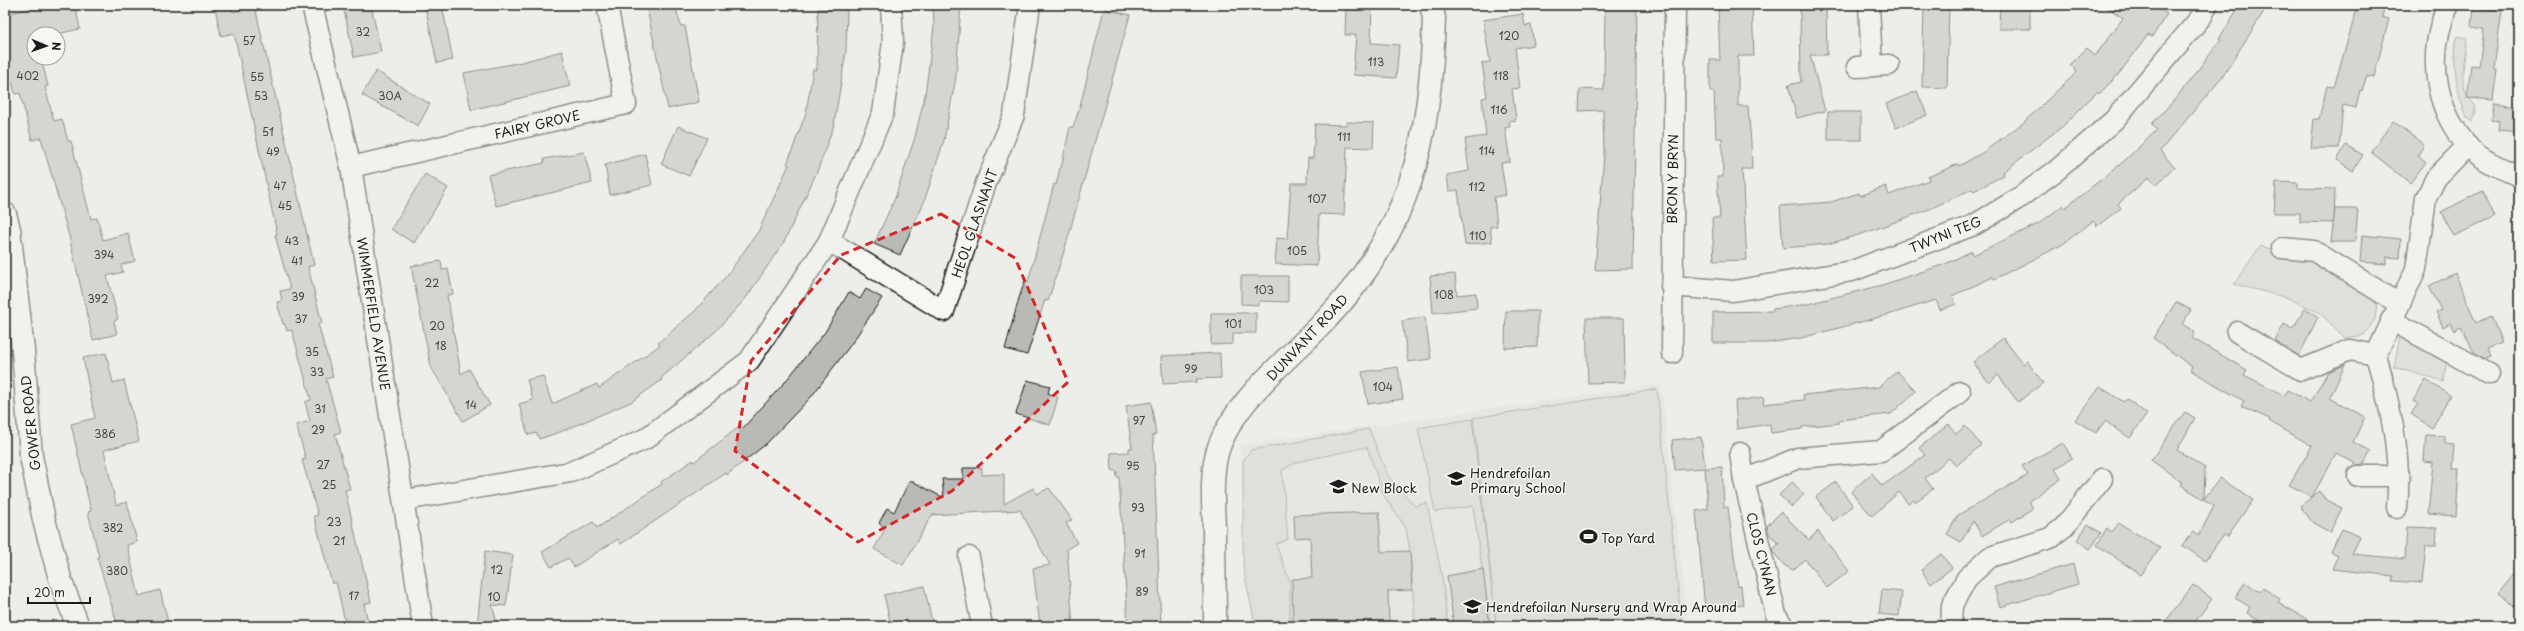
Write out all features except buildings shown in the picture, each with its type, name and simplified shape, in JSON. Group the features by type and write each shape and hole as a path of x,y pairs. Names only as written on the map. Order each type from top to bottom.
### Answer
{"street":[{"name":"WIMMERFIELD AVENUE","path":"312,5 351,167 405,500 423,626"},
{"name":"FAIRY GROVE","path":"351,167 626,104 607,5"},
{"path":"405,500 571,472 645,439 749,362 829,241 883,113 893,42 891,5"},
{"name":"HEOL GLASNANT","path":"829,241 944,311 986,183 1014,115 1030,5"},
{"name":"DUNVANT ROAD","path":"1215,626 1213,484 1217,454 1225,432 1245,404 1347,295 1383,244 1400,214 1420,151 1428,105 1434,18 1431,5"},
{"name":"BRON Y BRYN","path":"1672,353 1671,286 1675,5"},
{"path":"1869,5 1873,66"},
{"name":"TWYNI TEG","path":"1671,286 1733,291 1852,271 1974,225 2016,200 2057,170 2114,120 2202,16 2207,5"},
{"path":"2448,5 2435,46 2437,83 2447,117 2468,145 2494,166 2519,176"},
{"path":"2397,508 2400,476 2388,399 2376,354 2394,311 2416,268 2426,198 2436,178 2468,145"},
{"name":"GOWER ROAD","path":"5,214 23,350 31,456 44,520 59,575 78,626"},
{"path":"2282,248 2314,251 2394,311 2489,374"},
{"path":"2237,332 2301,370 2350,350 2376,354"},
{"path":"1744,480 1798,458 1881,451 1960,392"},
{"name":"CLOS CYNAN","path":"1740,453 1744,480 1776,615 1783,626"},
{"path":"2358,476 2400,476"},
{"path":"1951,626 1952,606 1967,578 1990,557 2050,538 2064,527 2102,479"},
{"path":"969,557 982,626"}],"highlighted area":[{"path":"941,214 1015,258 1068,382 952,491 858,542 735,451 751,361 841,255"}],"shaded area":[{"path":"2457,36 2467,38 2463,66 2463,83 2465,91 2476,106 2472,122 2467,118 2460,98 2456,78 2455,58"},
{"path":"2261,245 2287,257 2309,259 2361,290 2377,304 2375,319 2364,335 2345,338 2320,313 2288,298 2234,284"},
{"path":"2400,335 2448,356 2443,382 2394,367"},
{"name":"Hendrefoilan Primary School","path":"1661,384 1688,626 1252,626 1240,445"},
{"path":"1657,389 1682,626 1490,626 1473,506 1435,512 1418,428 1472,419 1496,623 1473,418"},
{"path":"1369,429 1388,476 1415,506 1427,503 1442,577 1448,626 1415,626 1410,551 1406,528 1384,496 1367,447 1297,462 1282,470 1288,539 1276,544 1290,582 1290,620 1255,623 1243,567 1243,461 1251,450"}],"place":[{"name":"Hendrefoilan Primary School","path":"1457,479"},
{"name":"New Block","path":"1338,487"},
{"name":"Top Yard","path":"1588,537"},
{"name":"Hendrefoilan Nursery and Wrap Around","path":"1473,606"}]}
